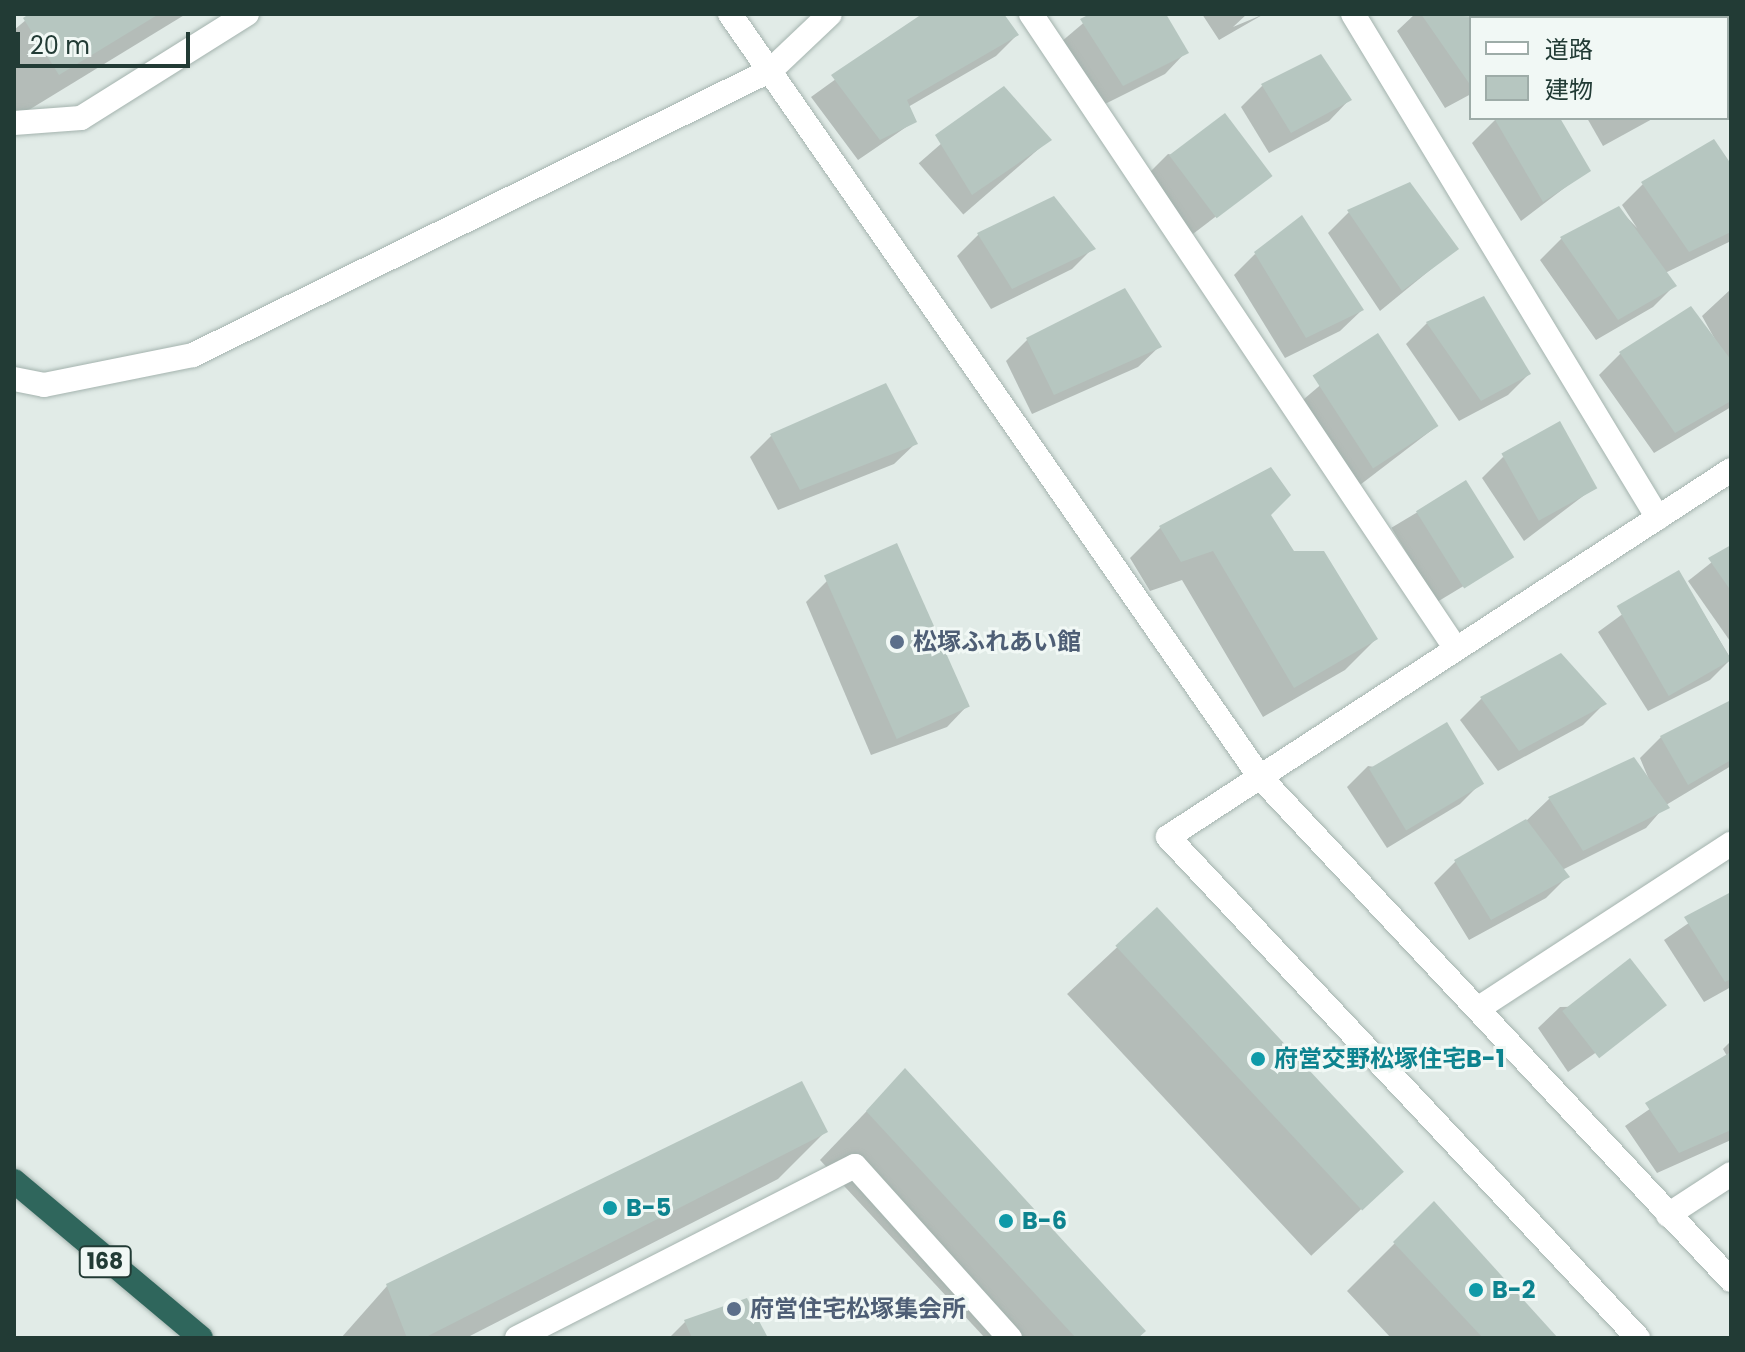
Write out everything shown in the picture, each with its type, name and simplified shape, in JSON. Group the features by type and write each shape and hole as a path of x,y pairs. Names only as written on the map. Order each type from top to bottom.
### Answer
{"highway":[{"name":"168","path":"14,1181 201,1338"}],"street":[{"path":"14,123 81,118 247,14"},
{"path":"730,14 1260,777 1731,1280"},
{"path":"14,379 44,385 193,355 771,70 830,14"},
{"path":"1031,14 1456,649"},
{"path":"1353,14 1658,518"},
{"path":"1638,1338 1168,837 1731,470"},
{"path":"1479,1008 1731,844"},
{"path":"517,1338 855,1166 1010,1338"},
{"path":"1668,1215 1731,1174"}],"building":[{"path":"29,14 159,14 59,75 23,18"},
{"path":"922,14 1004,14 1019,35 907,100 917,122 880,140 831,75"},
{"path":"1090,14 1166,14 1189,53 1123,86 1080,19"},
{"path":"1421,14 1469,16 1469,83"},
{"path":"1321,54 1352,100 1291,133 1261,84"},
{"path":"1004,86 1052,140 972,195 935,135"},
{"path":"1225,113 1273,176 1217,218 1169,155"},
{"path":"1495,120 1561,120 1591,171 1543,202"},
{"path":"1714,139 1731,164 1731,232 1689,252 1641,182"},
{"path":"1410,182 1459,249 1402,291 1347,210"},
{"path":"1054,196 1096,249 1012,289 977,233"},
{"path":"1619,206 1677,286 1618,320 1560,237"},
{"path":"1302,215 1364,310 1306,338 1254,252"},
{"path":"1125,288 1162,347 1054,395 1026,338"},
{"path":"1484,296 1531,374 1481,401 1426,322"},
{"path":"1691,306 1731,360 1731,401 1675,433 1619,352"},
{"path":"1378,333 1438,426 1373,469 1313,375"},
{"path":"886,383 918,444 800,490 770,434"},
{"path":"1560,421 1597,488 1539,521 1501,453"},
{"path":"1271,467 1291,495 1271,515 1294,551 1324,551 1378,639 1294,688 1213,551 1181,562 1159,526"},
{"path":"1466,480 1514,557 1464,588 1416,511"},
{"name":"松塚ふれあい館","path":"897,543 970,707 897,739 824,576"},
{"path":"1731,545 1731,591 1708,558"},
{"path":"1679,570 1731,660 1669,696 1617,606"},
{"path":"1561,653 1607,704 1519,751 1480,697"},
{"path":"1731,700 1731,760 1688,785 1660,736"},
{"path":"1447,722 1484,784 1406,831 1369,769"},
{"path":"1634,757 1670,808 1583,851 1548,797"},
{"path":"1526,819 1570,877 1491,920 1454,860"},
{"path":"1731,892 1731,979 1725,982 1684,917"},
{"name":"府営交野松塚住宅B-1","path":"1157,907 1404,1172 1362,1211 1115,946"},
{"path":"1630,958 1667,1005 1599,1058 1562,1011"},
{"path":"1729,1053 1731,1130 1679,1153 1645,1103"},
{"name":"B-6","path":"905,1068 1146,1331 1138,1338 1076,1338 866,1111"},
{"name":"B-5","path":"802,1081 828,1132 424,1338 407,1338 386,1284"},
{"name":"B-2","path":"1434,1201 1558,1338 1483,1338 1393,1242"},
{"name":"府営住宅松塚集会所","path":"747,1298 768,1338 692,1338 684,1320"}],"place":[{"name":"松塚ふれあい館","path":"897,642"},
{"name":"府営交野松塚住宅B-1","path":"1258,1059"},
{"name":"B-5","path":"610,1208"},
{"name":"B-6","path":"1006,1221"},
{"name":"B-2","path":"1476,1290"},
{"name":"府営住宅松塚集会所","path":"734,1309"}]}
